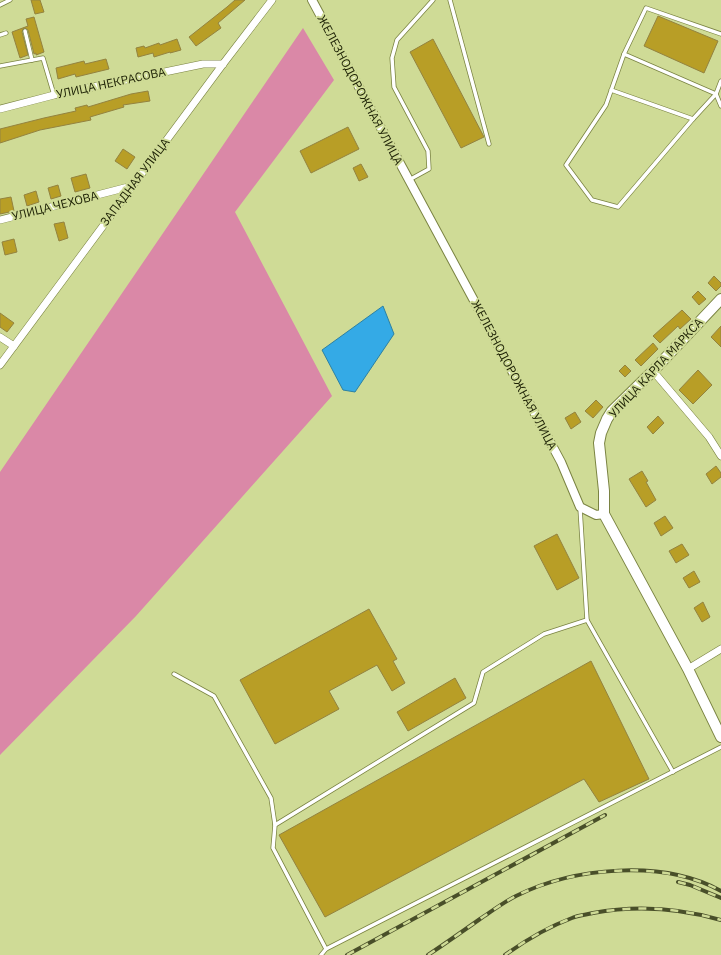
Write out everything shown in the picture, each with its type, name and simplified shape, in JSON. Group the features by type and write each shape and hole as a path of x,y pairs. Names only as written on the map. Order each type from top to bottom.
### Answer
{"main road":[{"name":"УЛИЦА КАРЛА МАРКСА","path":"604,514 604,491 599,444 601,433 612,411 653,371 721,299"},
{"path":"604,514 688,669 721,737"}],"street":[{"name":"ЗАПАДНАЯ УЛИЦА","path":"0,365 272,0"},
{"name":"ЖЕЛЕЗНОДОРОЖНАЯ УЛИЦА","path":"312,0 560,462 580,507"},
{"name":"УЛИЦА НЕКРАСОВА","path":"0,109 54,95 203,64 223,64"},
{"name":"УЛИЦА ЧЕХОВА","path":"0,220 132,186"},
{"path":"0,337 14,346"},
{"path":"653,371 708,437 721,456"},
{"path":"580,507 596,515 604,514"},
{"path":"688,669 721,649"}],"lane":[{"path":"0,5 10,0"},
{"path":"409,180 429,169 428,151 394,87 392,58 397,40 433,0"},
{"path":"450,0 489,144"},
{"path":"721,34 646,8 624,54 606,105 566,165 592,200 618,207 716,94 721,81"},
{"path":"25,31 32,60"},
{"path":"0,35 6,33"},
{"path":"624,54 716,94 721,106"},
{"path":"0,66 43,58 54,95"},
{"path":"611,90 693,119"},
{"path":"580,507 587,620 673,772"},
{"path":"275,825 474,703 483,672 544,634 587,620"},
{"path":"174,674 214,696 270,798 275,825 273,848 326,949"},
{"path":"322,955 326,949 721,748"}],"shaded area":[{"path":"303,28 334,80 235,212 332,396 136,616 0,755 0,472"}],"water":[{"path":"383,306 394,334 355,392 343,390 322,350"}],"building":[{"path":"31,0 40,0 44,12 35,14"},
{"path":"235,0 245,0 218,23 221,28 196,46 189,37"},
{"path":"658,16 718,41 704,73 644,46"},
{"path":"34,17 44,52 36,55 36,53 34,54 28,30 25,28 22,32 28,55 20,58 12,32 28,26 26,19"},
{"path":"177,39 181,50 154,57 153,53 138,57 136,48 144,46 145,48 159,43 160,45"},
{"path":"433,39 484,137 461,148 410,52"},
{"path":"106,59 109,69 76,77 75,74 58,79 56,68 84,61 85,64"},
{"path":"148,91 150,101 123,105 124,107 90,117 91,120 40,130 0,143 0,129 76,111 75,108 87,105 88,107 131,94"},
{"path":"348,127 359,149 311,173 300,151"},
{"path":"123,149 135,157 127,169 115,161"},
{"path":"361,164 368,177 359,181 353,168"},
{"path":"86,174 90,188 75,192 71,178"},
{"path":"58,185 61,196 51,199 48,188"},
{"path":"36,191 39,202 27,206 24,195"},
{"path":"11,197 14,211 0,214 0,199"},
{"path":"64,222 68,238 59,241 54,224"},
{"path":"14,239 17,252 5,255 2,242"},
{"path":"714,276 721,283 721,286 716,291 708,283"},
{"path":"698,291 706,299 699,305 692,297"},
{"path":"682,310 691,319 680,329 678,326 660,343 653,336"},
{"path":"0,313 14,323 7,332 0,327"},
{"path":"721,326 721,347 711,337"},
{"path":"653,343 658,349 641,366 635,360"},
{"path":"625,365 631,371 625,377 619,371"},
{"path":"698,370 712,385 693,404 679,390"},
{"path":"596,400 603,407 593,418 585,411"},
{"path":"575,412 581,422 571,429 565,418"},
{"path":"658,416 664,423 653,434 647,427"},
{"path":"716,466 721,473 721,477 712,484 706,474"},
{"path":"642,471 656,500 646,507 629,479"},
{"path":"665,516 673,528 661,536 654,523"},
{"path":"557,534 579,578 557,590 534,546"},
{"path":"682,544 689,555 676,563 669,551"},
{"path":"694,571 700,582 689,588 683,578"},
{"path":"703,602 710,617 702,622 694,608"},
{"path":"369,609 397,659 393,661 405,683 392,691 377,665 329,691 339,709 275,744 240,680"},
{"path":"591,661 649,779 599,802 584,779 325,917 279,835"},
{"path":"455,678 466,698 408,731 397,712"}],"railway":[{"path":"347,955 605,815"},
{"path":"428,955 512,898 539,886 564,878 591,873 646,871 673,874 698,881 721,891"},
{"path":"678,882 690,885 721,898"},
{"path":"505,955 554,925 575,917 593,913 625,909 657,909 673,910 721,920"}]}
